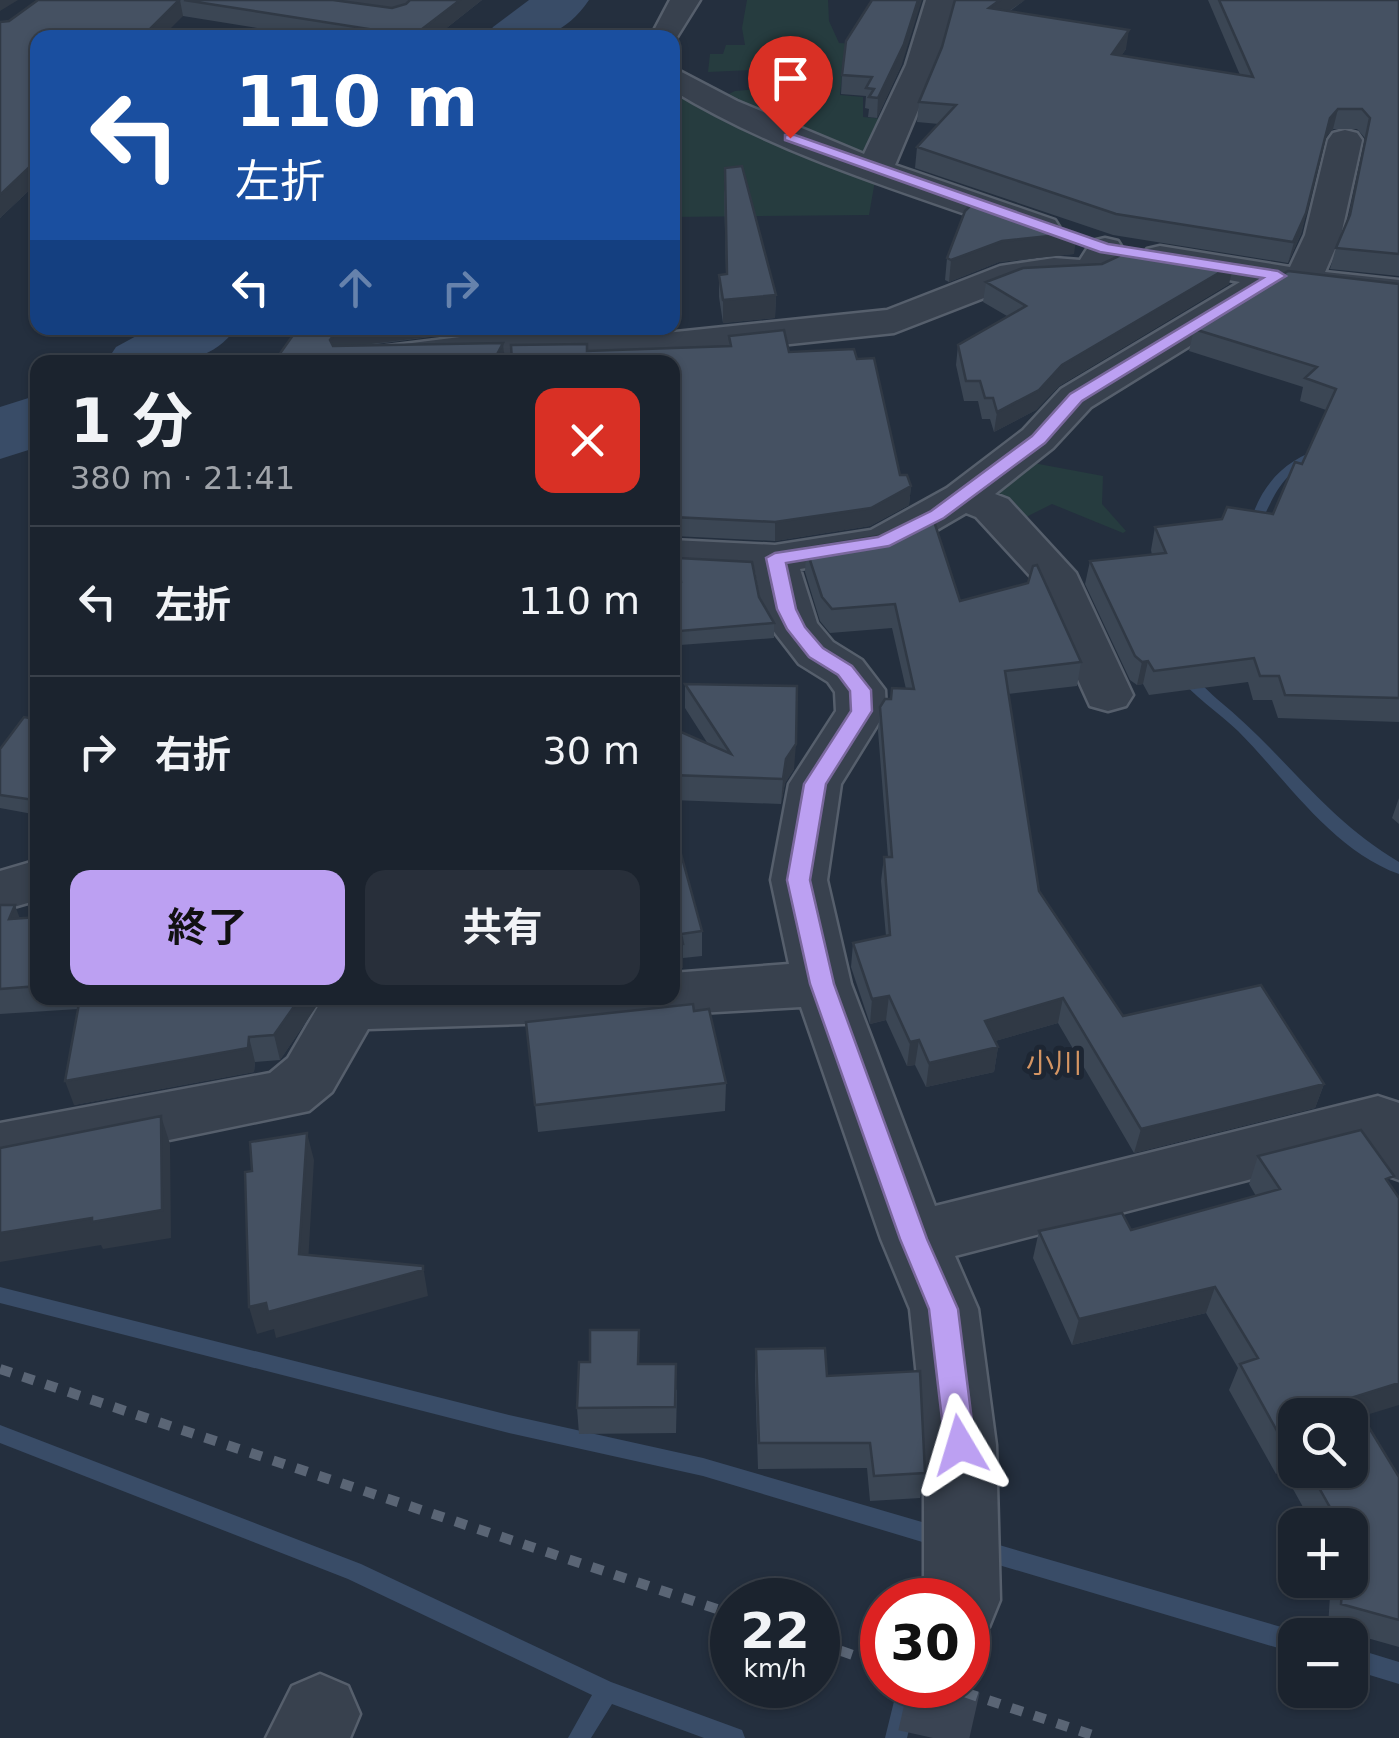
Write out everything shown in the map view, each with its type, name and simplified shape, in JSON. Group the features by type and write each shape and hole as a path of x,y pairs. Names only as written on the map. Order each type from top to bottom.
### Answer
{"street":[{"path":"310,0 394,12 406,0"},
{"path":"669,30 685,0"},
{"path":"876,170 880,149 894,130 935,29 942,0"},
{"path":"680,82 762,126 876,170 1106,248 1399,291"},
{"path":"680,554 775,558 882,542 963,498 1038,440 1076,398 1290,278 1324,235 1345,140"},
{"path":"467,355 666,345 894,321 1014,274 1054,269 1086,272 1101,264 1106,248"},
{"path":"963,498 992,508 1052,572 1108,695"},
{"path":"775,558 786,609 796,629 816,653 845,671 860,690 861,711 856,722 815,784 798,880 822,984 914,1239 944,1309 960,1445 962,1578"},
{"path":"0,892 30,883"},
{"path":"680,995 822,984"},
{"path":"0,1149 286,1094 310,1075 349,1005"},
{"path":"914,1239 1378,1120 1399,1154"}],"green space":[{"path":"747,0 828,0 829,21 839,43 863,44 843,64 840,95 863,97 863,117 884,119 860,155 719,99 735,91 807,85 798,68 708,72 710,54 723,54 726,45 745,45 742,28"},
{"path":"689,98 876,175 869,215 680,217 680,99"},
{"path":"1028,462 1103,476 1102,504 1126,531 1052,504 1024,518 987,494"}],"building":[{"path":"38,0 179,0 149,30 30,30 30,167 0,195 0,22 9,21"},
{"path":"184,0 333,0 392,8 410,0 460,0 421,30 375,30"},
{"path":"872,0 918,0 904,44 878,98 869,97 874,89 866,88 872,77 842,75 846,41"},
{"path":"955,0 1000,0 989,8 1129,30 1112,54 1253,77 1219,0 1399,0 1399,254 1336,248 1350,215 1370,118 1362,109 1338,109 1330,118 1306,213 1293,242 1116,214 917,147 956,105 919,102 942,47"},
{"path":"742,166 776,295 723,300 719,275 727,274 725,168"},
{"path":"976,200 1077,233 1002,241 951,260 947,258 965,211"},
{"path":"1125,247 1234,264 1062,365 1039,390 997,412 993,398 985,398 980,381 966,381 958,345 1026,306 986,282 1023,268 1102,264 1119,256"},
{"path":"1288,271 1399,284 1399,698 1285,695 1279,676 1260,676 1254,658 1154,671 1148,661 1142,662 1135,656 1090,561 1166,553 1155,527 1222,519 1227,507 1273,514 1295,462 1302,464 1336,389 1305,378 1317,367 1194,329"},
{"path":"784,330 789,352 854,349 857,359 874,358 900,475 907,475 911,486 871,508 775,522 680,517 680,355 512,355 511,345 587,344 587,351 731,346 729,336"},
{"path":"293,335 334,335 330,340 333,346 503,343 497,355 279,355"},
{"path":"932,515 960,601 1028,583 1033,566 1037,565 1081,662 1005,671 1039,891 1123,1016 1261,985 1324,1084 1141,1129 1063,998 985,1021 998,1047 929,1063 919,1040 910,1042 889,996 872,999 853,943 890,935 884,857 892,857 880,707 885,699 891,699 892,688 914,689 895,604 832,609 822,597 806,548 902,532"},
{"path":"680,558 752,562 759,597 774,623 680,631"},
{"path":"685,684 797,686 796,744 786,759 783,779 680,775 680,732 731,754"},
{"path":"24,717 30,718 30,799 0,795 0,749"},
{"path":"680,850 702,931 681,934 680,944"},
{"path":"0,905 15,905 9,919 30,918 30,987 0,989"},
{"path":"693,1004 694,1011 709,1009 726,1083 535,1105 526,1022"},
{"path":"79,1005 295,1005 274,1035 249,1037 248,1048 65,1081"},
{"path":"161,1116 162,1210 0,1233 0,1148"},
{"path":"1361,1130 1394,1176 1386,1179 1399,1198 1399,1383 1351,1398 1278,1398 1278,1433 1240,1364 1258,1358 1215,1287 1079,1319 1039,1231 1122,1213 1131,1230 1280,1189 1258,1156"},
{"path":"307,1133 299,1254 423,1266 423,1270 268,1312 266,1303 249,1307 245,1172 252,1171 250,1142"},
{"path":"590,1330 639,1330 638,1364 676,1364 675,1407 577,1408 579,1362 590,1362"},
{"path":"825,1348 827,1376 920,1371 925,1473 874,1476 870,1443 759,1443 756,1349"},
{"path":"1368,1426 1399,1477 1399,1620 1341,1604 1342,1598 1368,1598 1368,1508 1330,1508 1319,1488 1368,1488"}],"waterway":[{"path":"523,30 563,0"},
{"path":"153,355 189,335"},
{"path":"0,437 30,421"},
{"path":"1248,521 1257,520 1273,485 1290,467 1325,450"},
{"path":"1182,673 1245,730 1333,823 1399,869"},
{"path":"0,1295 509,1424 703,1467 939,1537"},
{"path":"0,1434 354,1571 607,1691"},
{"path":"982,1550 1278,1637"},
{"path":"1368,1664 1399,1673"},
{"path":"579,1738 607,1691"},
{"path":"607,1691 734,1738"},
{"path":"896,1738 903,1708"}],"tunnel":[{"path":"933,1738 940,1708"}],"railway":[{"path":"0,1369 710,1607"},
{"path":"840,1651 860,1657"},
{"path":"990,1701 1101,1738"}],"district":[{"name":"小川","path":"1054,1063"}],"route":[{"path":"790,138 1106,248 1278,276 1076,398 1038,440 938,514 882,542 775,558 786,609 796,629 816,653 845,671 860,690 861,711 850,734 815,784 798,880 822,984 914,1239 944,1309 960,1445"}]}
